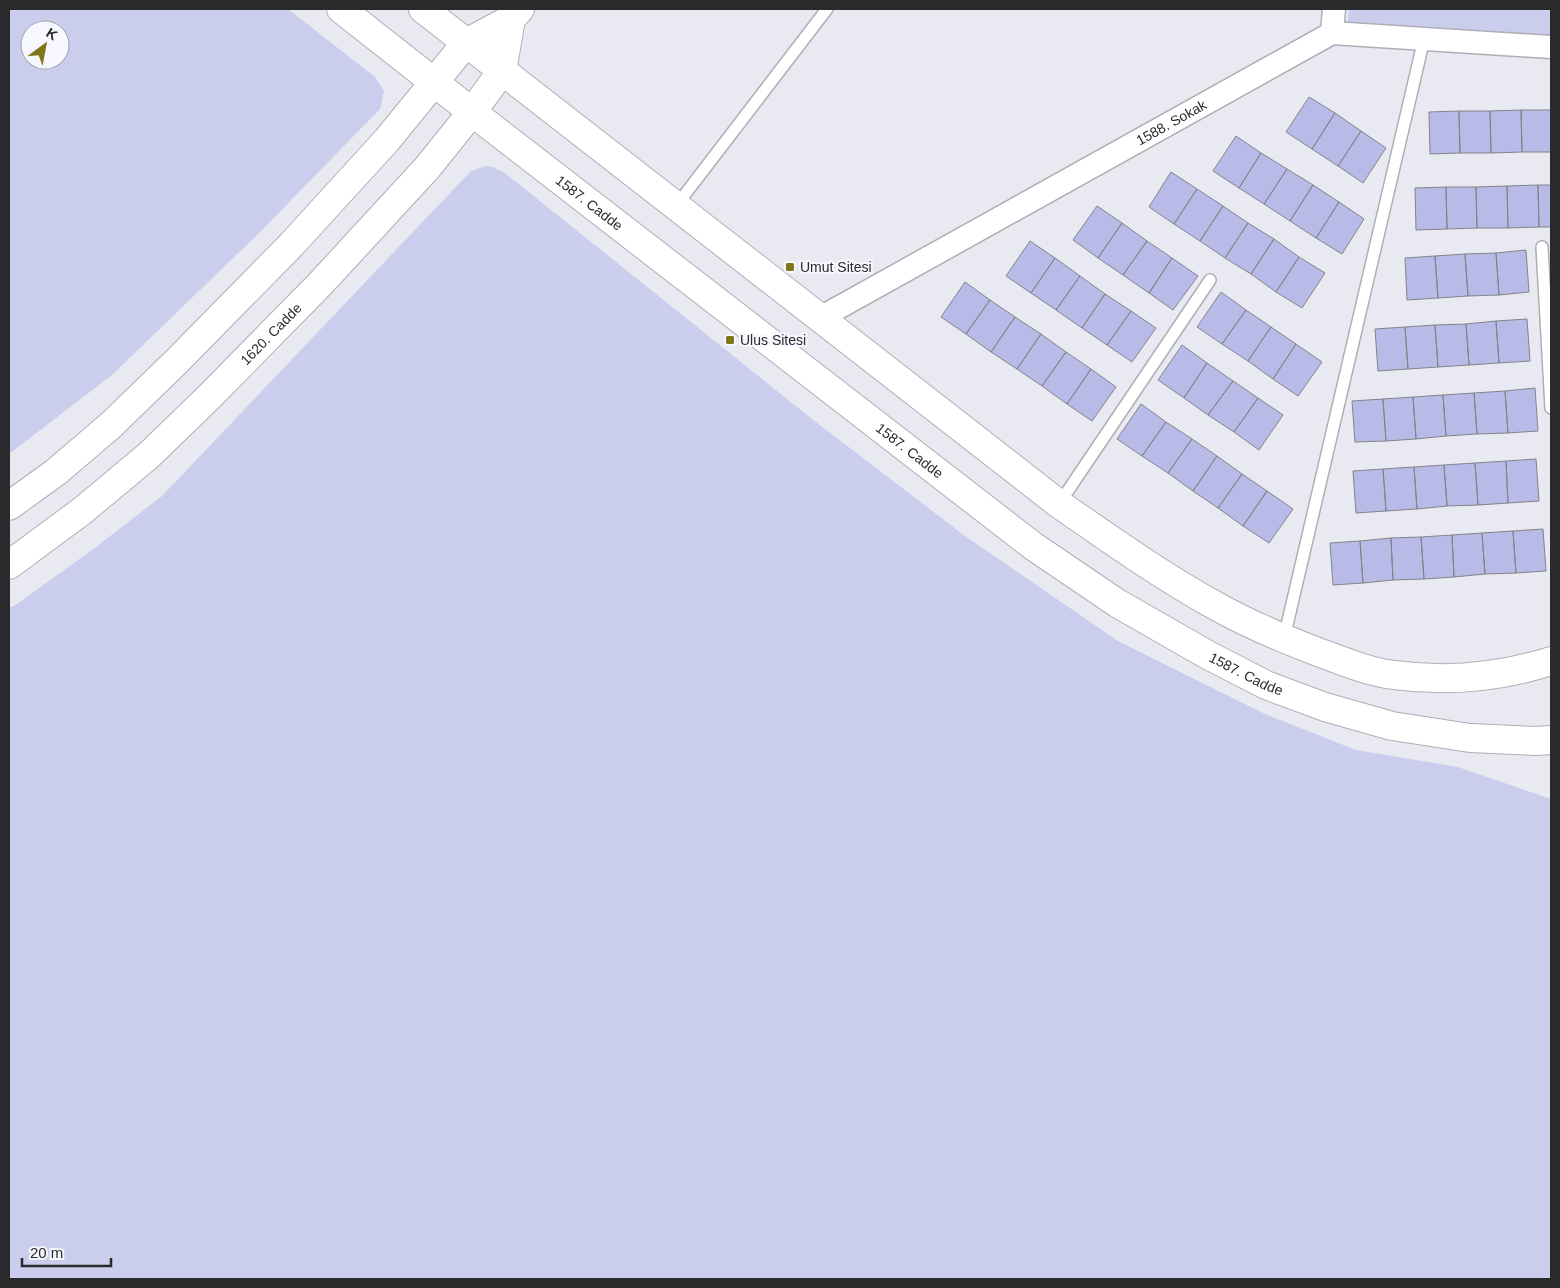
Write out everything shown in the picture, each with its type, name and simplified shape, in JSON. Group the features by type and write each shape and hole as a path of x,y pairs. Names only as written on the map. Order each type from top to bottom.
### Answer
{"main road":[{"name":"1587. Cadde","path":"341,9 1033,546 1117,603 1206,654 1266,685 1325,708 1392,726 1470,738 1551,740"},
{"path":"423,9 1059,504 1151,567 1210,602 1284,639 1354,665 1392,675 1428,678 1471,678 1524,670 1551,661"},
{"path":"9,506 56,472 111,425 177,361 298,237 387,140 466,43 510,12"},
{"path":"502,71 510,12"},
{"name":"1620. Cadde","path":"9,566 82,511 148,456 209,397 328,276 427,168 502,71"}],"street":[{"path":"1334,9 1332,33 1551,47"},
{"name":"1588. Sokak","path":"820,318 1332,33"}],"lane":[{"path":"676,206 827,9"},
{"path":"1284,639 1424,39"},
{"path":"1542,247 1551,408"},
{"path":"1059,504 1210,280"}],"shaded area":[{"path":"9,9 288,9 375,77 384,91 380,109 259,233 112,375 9,454"},
{"path":"1349,9 1551,9 1551,42 1347,27"},
{"path":"486,166 505,173 812,419 965,536 1118,641 1265,714 1356,750 1458,767 1551,799 1551,1279 9,1279 9,608 92,550 162,496 471,171"}],"building":[{"path":"1309,97 1335,113 1312,149 1286,132"},
{"path":"1521,110 1522,152 1491,153 1490,111"},
{"path":"1521,110 1551,110 1551,152 1522,152"},
{"path":"1459,111 1460,153 1430,154 1429,112"},
{"path":"1459,111 1490,111 1491,153 1460,153"},
{"path":"1335,113 1361,131 1338,166 1312,149"},
{"path":"1361,131 1386,148 1363,183 1338,166"},
{"path":"1236,136 1261,153 1239,188 1213,171"},
{"path":"1261,153 1287,169 1264,204 1239,188"},
{"path":"1287,169 1313,185 1290,221 1264,204"},
{"path":"1171,172 1197,189 1174,224 1149,207"},
{"path":"1313,185 1339,202 1316,238 1290,221"},
{"path":"1538,185 1551,185 1551,227 1539,227"},
{"path":"1538,185 1539,227 1508,228 1507,186"},
{"path":"1507,186 1508,228 1477,228 1476,187"},
{"path":"1446,187 1447,229 1416,230 1415,188"},
{"path":"1446,187 1476,187 1477,228 1447,229"},
{"path":"1197,189 1223,206 1200,241 1174,224"},
{"path":"1339,202 1364,219 1342,254 1316,238"},
{"path":"1097,206 1122,223 1098,258 1073,240"},
{"path":"1223,206 1248,223 1225,258 1200,241"},
{"path":"1122,223 1147,241 1123,275 1098,258"},
{"path":"1248,223 1274,239 1251,274 1225,258"},
{"path":"1274,239 1299,257 1276,292 1251,274"},
{"path":"1030,241 1055,258 1031,293 1006,276"},
{"path":"1147,241 1172,258 1149,293 1123,275"},
{"path":"1526,250 1529,292 1499,295 1496,253"},
{"path":"1496,253 1499,295 1468,296 1465,254"},
{"path":"1465,254 1468,296 1438,298 1435,256"},
{"path":"1435,256 1438,298 1407,300 1405,258"},
{"path":"1299,257 1325,273 1302,308 1276,292"},
{"path":"1055,258 1080,276 1056,310 1031,293"},
{"path":"1172,258 1198,276 1173,310 1149,293"},
{"path":"1080,276 1105,294 1082,328 1056,310"},
{"path":"965,282 990,300 966,334 941,317"},
{"path":"1221,292 1246,310 1222,344 1197,327"},
{"path":"1105,294 1131,311 1107,345 1082,328"},
{"path":"990,300 1015,317 991,352 966,334"},
{"path":"1246,310 1271,327 1248,361 1222,344"},
{"path":"1131,311 1156,328 1132,362 1107,345"},
{"path":"1015,317 1041,334 1017,369 991,352"},
{"path":"1527,319 1530,361 1499,363 1496,321"},
{"path":"1496,321 1499,363 1469,365 1466,324"},
{"path":"1466,324 1469,365 1438,367 1435,325"},
{"path":"1435,325 1438,367 1408,369 1405,327"},
{"path":"1271,327 1296,344 1273,379 1248,361"},
{"path":"1405,327 1408,369 1378,371 1375,329"},
{"path":"1041,334 1066,352 1042,386 1017,369"},
{"path":"1296,344 1322,362 1298,396 1273,379"},
{"path":"1182,345 1207,363 1184,398 1158,380"},
{"path":"1066,352 1091,369 1067,404 1042,386"},
{"path":"1207,363 1233,381 1208,415 1184,398"},
{"path":"1091,369 1116,387 1092,421 1067,404"},
{"path":"1233,381 1258,398 1234,432 1208,415"},
{"path":"1535,388 1538,431 1508,433 1505,391"},
{"path":"1505,391 1508,433 1477,434 1474,393"},
{"path":"1474,393 1477,434 1446,436 1443,395"},
{"path":"1443,395 1446,436 1416,439 1413,397"},
{"path":"1413,397 1416,439 1386,441 1383,399"},
{"path":"1258,398 1283,415 1259,450 1234,432"},
{"path":"1383,399 1386,441 1355,442 1352,401"},
{"path":"1141,404 1166,422 1142,456 1117,439"},
{"path":"1166,422 1192,439 1168,473 1142,456"},
{"path":"1192,439 1217,456 1193,491 1168,473"},
{"path":"1217,456 1242,474 1218,508 1193,491"},
{"path":"1536,459 1539,501 1508,503 1506,461"},
{"path":"1506,461 1508,503 1478,505 1475,463"},
{"path":"1475,463 1478,505 1447,506 1444,465"},
{"path":"1444,465 1447,506 1417,509 1414,467"},
{"path":"1414,467 1417,509 1386,511 1383,469"},
{"path":"1383,469 1386,511 1356,513 1353,471"},
{"path":"1242,474 1267,491 1243,526 1218,508"},
{"path":"1267,491 1293,509 1269,543 1243,526"},
{"path":"1543,529 1546,571 1516,573 1513,531"},
{"path":"1513,531 1516,573 1485,574 1482,533"},
{"path":"1482,533 1485,574 1454,577 1452,535"},
{"path":"1452,535 1454,577 1424,579 1421,537"},
{"path":"1421,537 1424,579 1393,580 1391,538"},
{"path":"1391,538 1393,580 1363,583 1360,541"},
{"path":"1360,541 1363,583 1333,585 1330,543"}],"place":[{"name":"Umut Sitesi","path":"790,267"},
{"name":"Ulus Sitesi","path":"730,340"}]}
